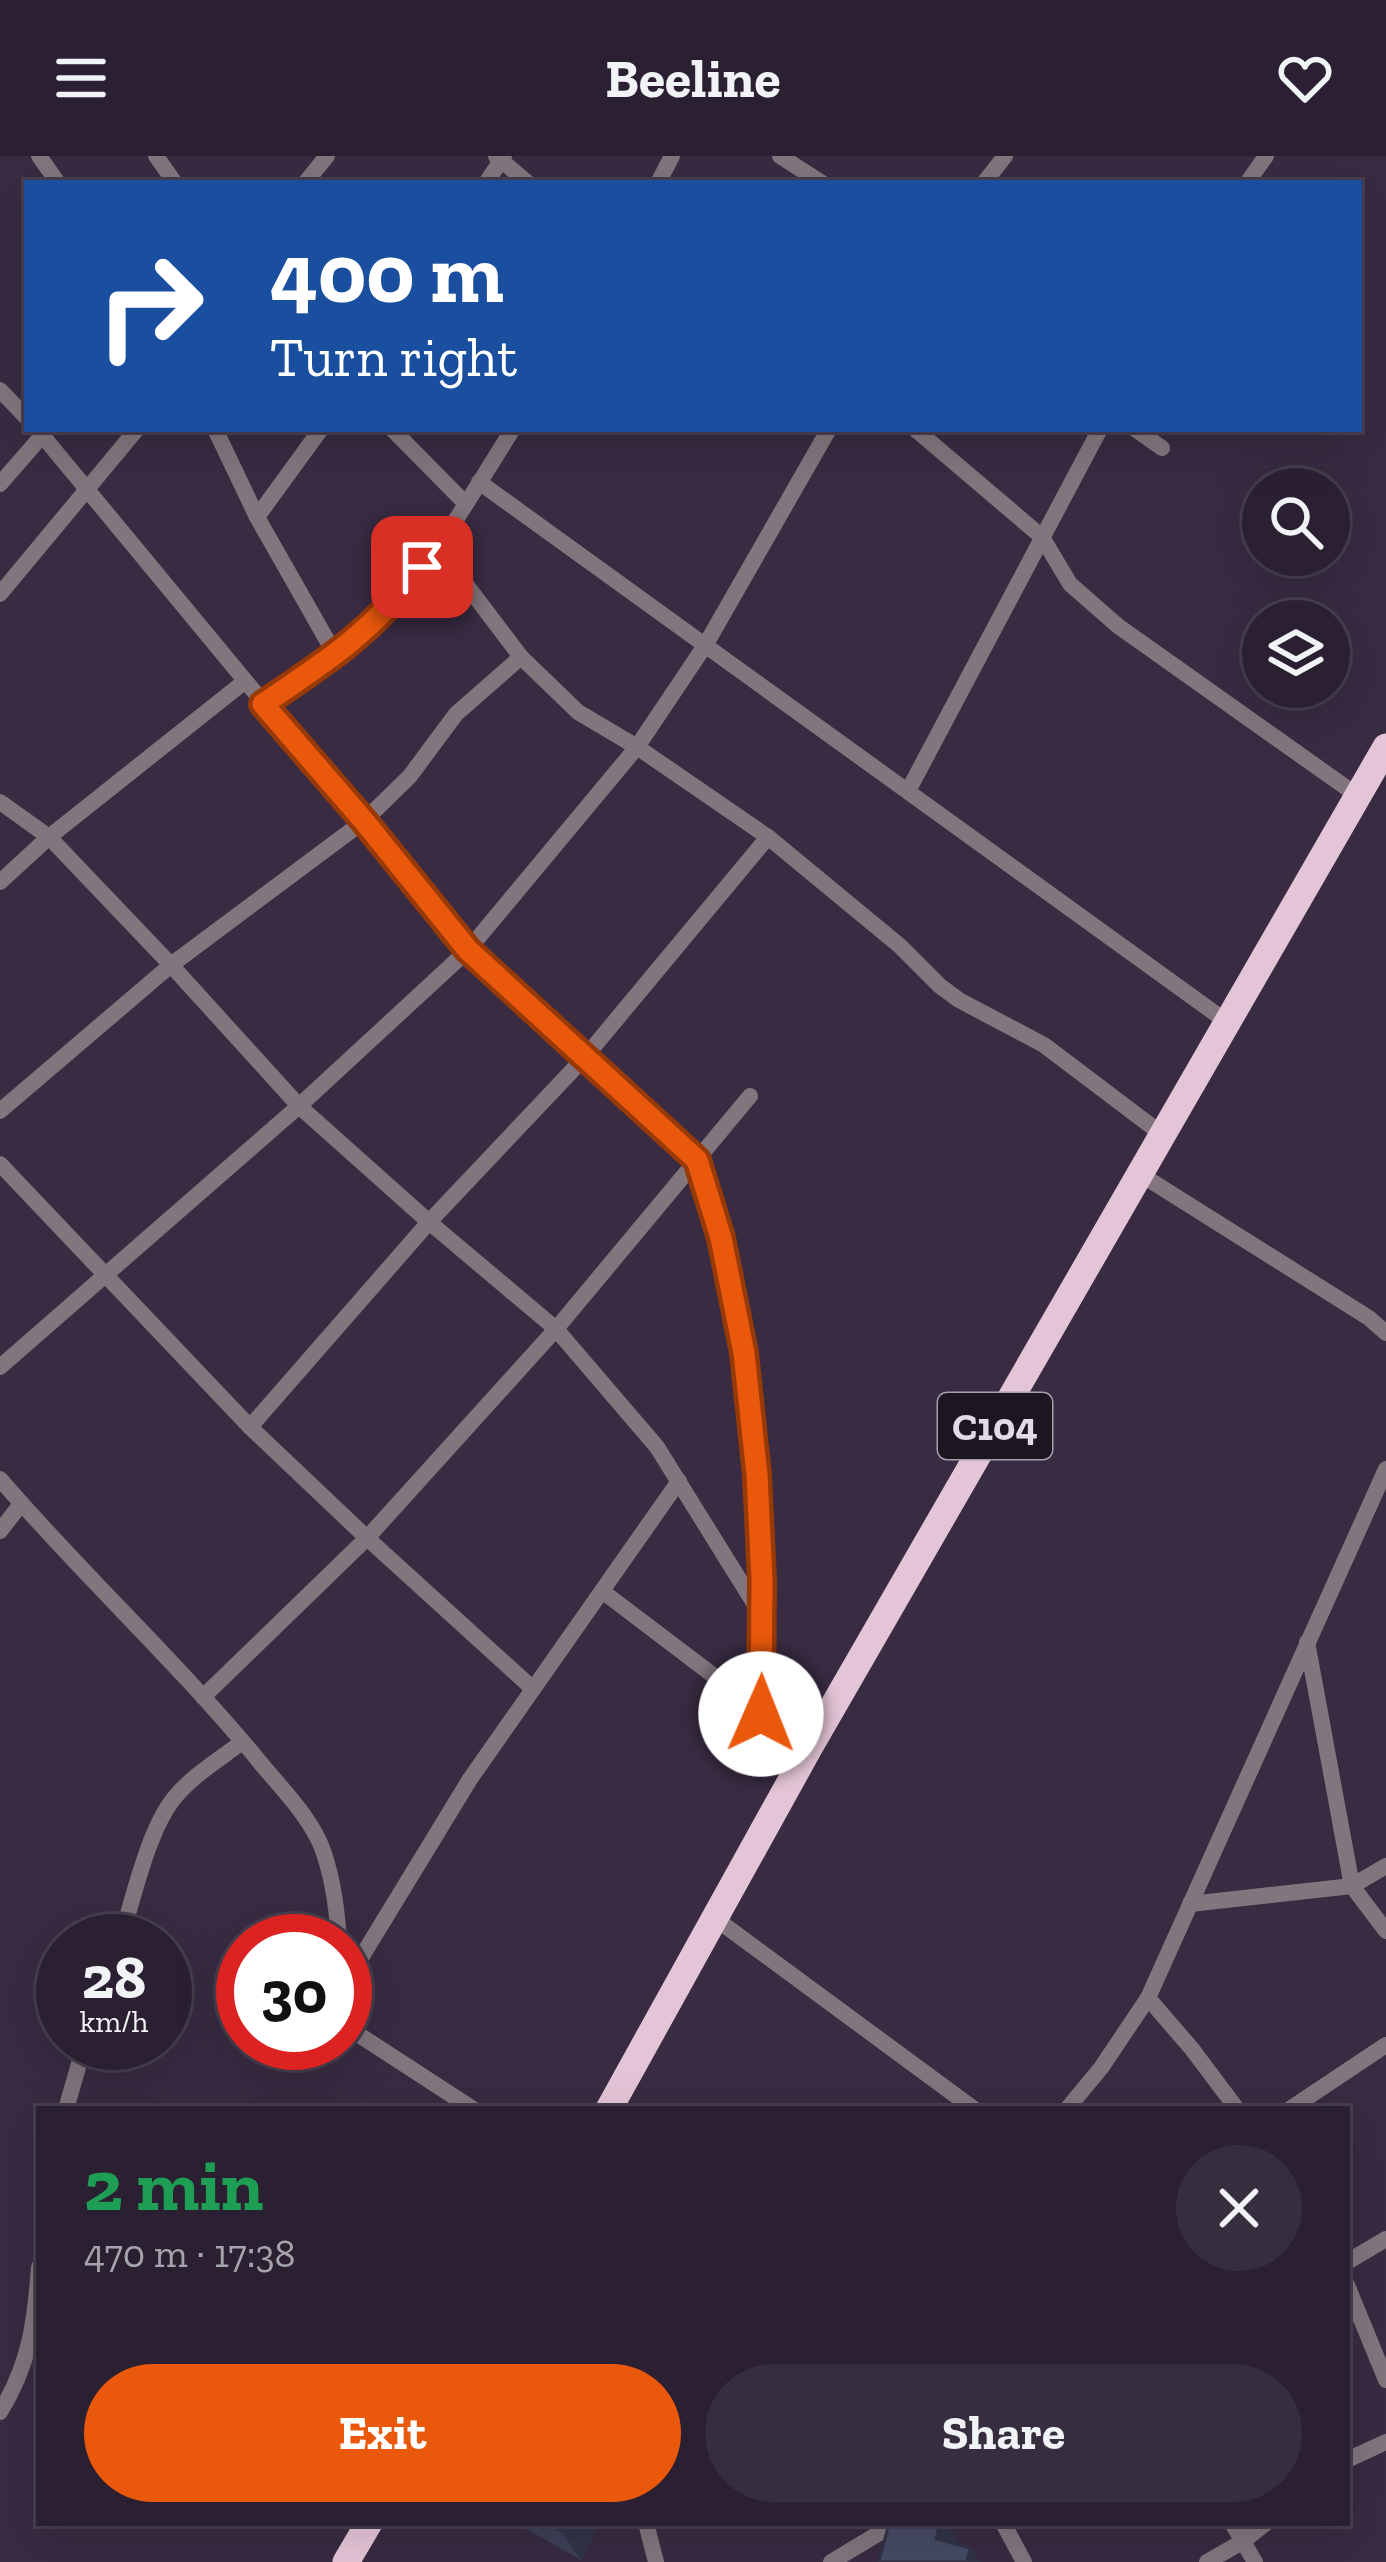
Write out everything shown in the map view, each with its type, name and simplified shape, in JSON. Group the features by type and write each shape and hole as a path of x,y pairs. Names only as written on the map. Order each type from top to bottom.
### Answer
{"highway":[{"name":"C104","path":"611,2106 809,1748 1386,747"},
{"path":"346,2562 367,2526"}],"street":[{"path":"780,156 817,180"},
{"path":"500,158 525,180"},
{"path":"0,390 24,415"},
{"path":"0,484 42,432"},
{"path":"44,432 468,950 697,1160 721,1238 744,1353 757,1475 761,1714"},
{"path":"0,594 135,432"},
{"path":"215,432 257,517 336,656"},
{"path":"257,517 319,432"},
{"path":"395,432 466,503"},
{"path":"263,704 336,656 388,610 437,546 511,432"},
{"path":"0,1367 299,1106 468,950 637,747 706,644 827,432"},
{"path":"918,432 1042,538 1070,584 1118,626 1358,796"},
{"path":"908,791 1098,432"},
{"path":"1139,432 1162,448"},
{"path":"479,482 1228,1022"},
{"path":"437,546 521,657 578,712 768,838 959,1000 1044,1045 1163,1135"},
{"path":"0,1111 172,965 364,821 410,776 456,714 521,657"},
{"path":"0,882 49,837 244,682"},
{"path":"0,802 49,837 299,1106 556,1329 657,1447 762,1616"},
{"path":"250,1427 429,1222 586,1057 768,838"},
{"path":"203,1697 367,1538 556,1329 750,1096"},
{"path":"0,1164 250,1427 532,1688"},
{"path":"1141,1174 1370,1318 1386,1333"},
{"path":"1069,2106 1101,2068 1148,1998 1386,1469"},
{"path":"0,1479 203,1697 306,1819 320,1842 336,1914"},
{"path":"372,1939 532,1688 679,1481"},
{"path":"0,1531 22,1504"},
{"path":"602,1591 809,1748"},
{"path":"1307,1641 1352,1886 1386,1931"},
{"path":"129,1914 165,1810 188,1783 242,1742"},
{"path":"1190,1904 1352,1886 1386,1866"},
{"path":"716,1919 970,2106"},
{"path":"1148,1998 1235,2106"},
{"path":"372,2043 468,2106"},
{"path":"1294,2106 1386,2045"},
{"path":"67,2106 78,2070"},
{"path":"1350,2260 1386,2239"},
{"path":"1350,2292 1386,2380"},
{"path":"0,2412 29,2348 36,2302"},
{"path":"1350,2459 1386,2442"},
{"path":"647,2526 656,2562"},
{"path":"838,2560 891,2526"},
{"path":"1005,2526 1024,2562"},
{"path":"1234,2526 1255,2562"},
{"path":"1207,2562 1262,2526"}],"building":[{"path":"888,2526 939,2526 936,2539 970,2548 967,2562 879,2562"}],"route":[{"path":"422,567 363,634 263,704 468,950 697,1160 721,1238 744,1353 762,1580 761,1714"}]}
